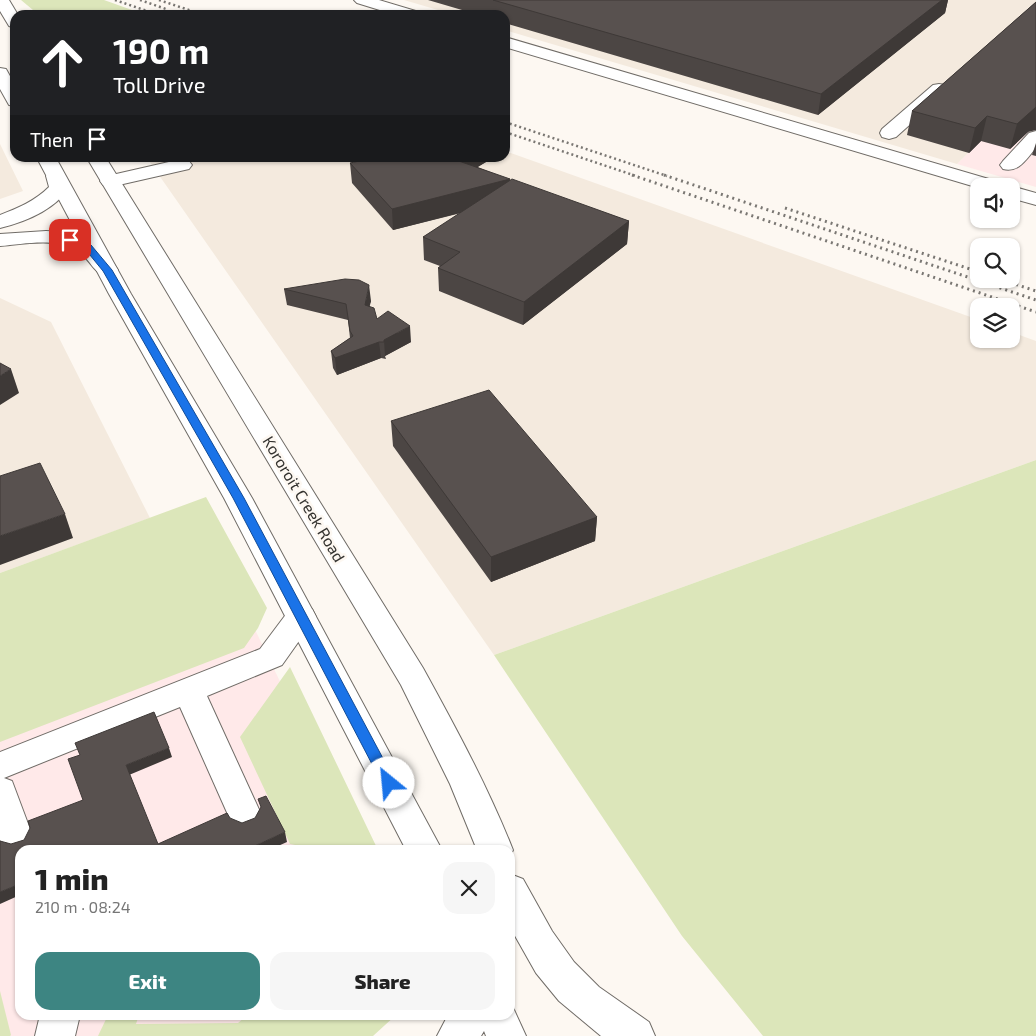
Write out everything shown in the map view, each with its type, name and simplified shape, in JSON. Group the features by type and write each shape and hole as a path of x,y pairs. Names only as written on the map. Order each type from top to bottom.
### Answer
{"main road":[{"path":"1,0 10,15"},
{"path":"362,0 396,10"},
{"path":"510,43 970,179"},
{"path":"0,73 10,91"},
{"path":"889,133 955,75"},
{"path":"1010,165 1036,137"},
{"path":"48,162 107,270 238,498 421,845"},
{"path":"103,169 182,165"},
{"name":"Kororoit Creek Road","path":"103,169 412,678 460,767 481,812 493,845"},
{"path":"0,222 25,213 50,198 59,188 56,176"},
{"path":"1020,195 1036,199"},
{"path":"0,240 45,237 70,240 88,247 107,270"},
{"path":"0,766 271,657 301,616"},
{"path":"189,690 246,816"},
{"path":"0,791 16,837"},
{"path":"515,899 538,942 562,979 595,1010 635,1036"},
{"path":"55,1036 59,1020"},
{"path":"456,1036 468,1020"},
{"path":"499,1020 506,1036"}],"shaded area":[{"path":"404,0 1036,0 1036,86 957,164 510,31 510,10 438,10"},
{"path":"1036,86 1036,187 1020,182 1020,178 1005,178 957,164"},
{"path":"0,144 23,191 0,199"},
{"path":"510,153 970,317 970,348 1020,348 1020,335 1036,341 1036,460 494,655 150,162 510,162"},
{"path":"0,298 51,322 150,518 0,573"},
{"path":"249,617 359,845 15,845 15,1020 364,1020 343,1036 0,1036 0,725"}],"green space":[{"path":"21,0 104,0 132,10 33,10"},
{"path":"1036,460 1036,1036 763,1036 682,936 494,655"},
{"path":"206,497 267,608 258,628 244,648 0,742 0,573"},
{"path":"290,667 376,845 290,844 240,737"},
{"path":"0,991 11,1035 10,1036 0,1036"},
{"path":"106,1020 137,1020 136,1024 238,1023 241,1020 391,1020 373,1036 98,1036"}],"building":[{"path":"493,0 942,0 821,94"},
{"path":"1036,2 1036,107 1017,124 987,116 975,128 912,111"},
{"path":"462,162 510,179 392,209 350,163"},
{"path":"512,179 629,221 524,302 438,268 460,252 423,237"},
{"path":"345,279 359,280 369,285 365,305 374,308 377,319 388,311 410,326 384,340 384,342 379,342 335,358 331,351 353,336 350,331 346,304 284,289"},
{"path":"0,363 11,369 0,376"},
{"path":"489,390 597,517 491,557 391,421"},
{"path":"40,463 65,514 0,536 0,476"},
{"path":"154,712 169,748 126,765 158,844 227,813 230,818 242,823 255,818 261,807 258,799 266,796 285,832 257,845 15,845 15,886 0,892 0,841 11,844 24,840 30,828 28,821 83,800 68,759 80,755 75,743"}],"railway":[{"path":"115,0 144,10"},
{"path":"140,0 166,9"},
{"path":"159,0 189,10"},
{"path":"510,124 664,175"},
{"path":"510,134 636,176"},
{"path":"632,175 1036,312"},
{"path":"664,175 1036,300"},
{"path":"785,208 970,269"},
{"path":"1020,286 1036,291"}],"route":[{"path":"70,240 88,247 107,270 238,498 389,783"}]}
